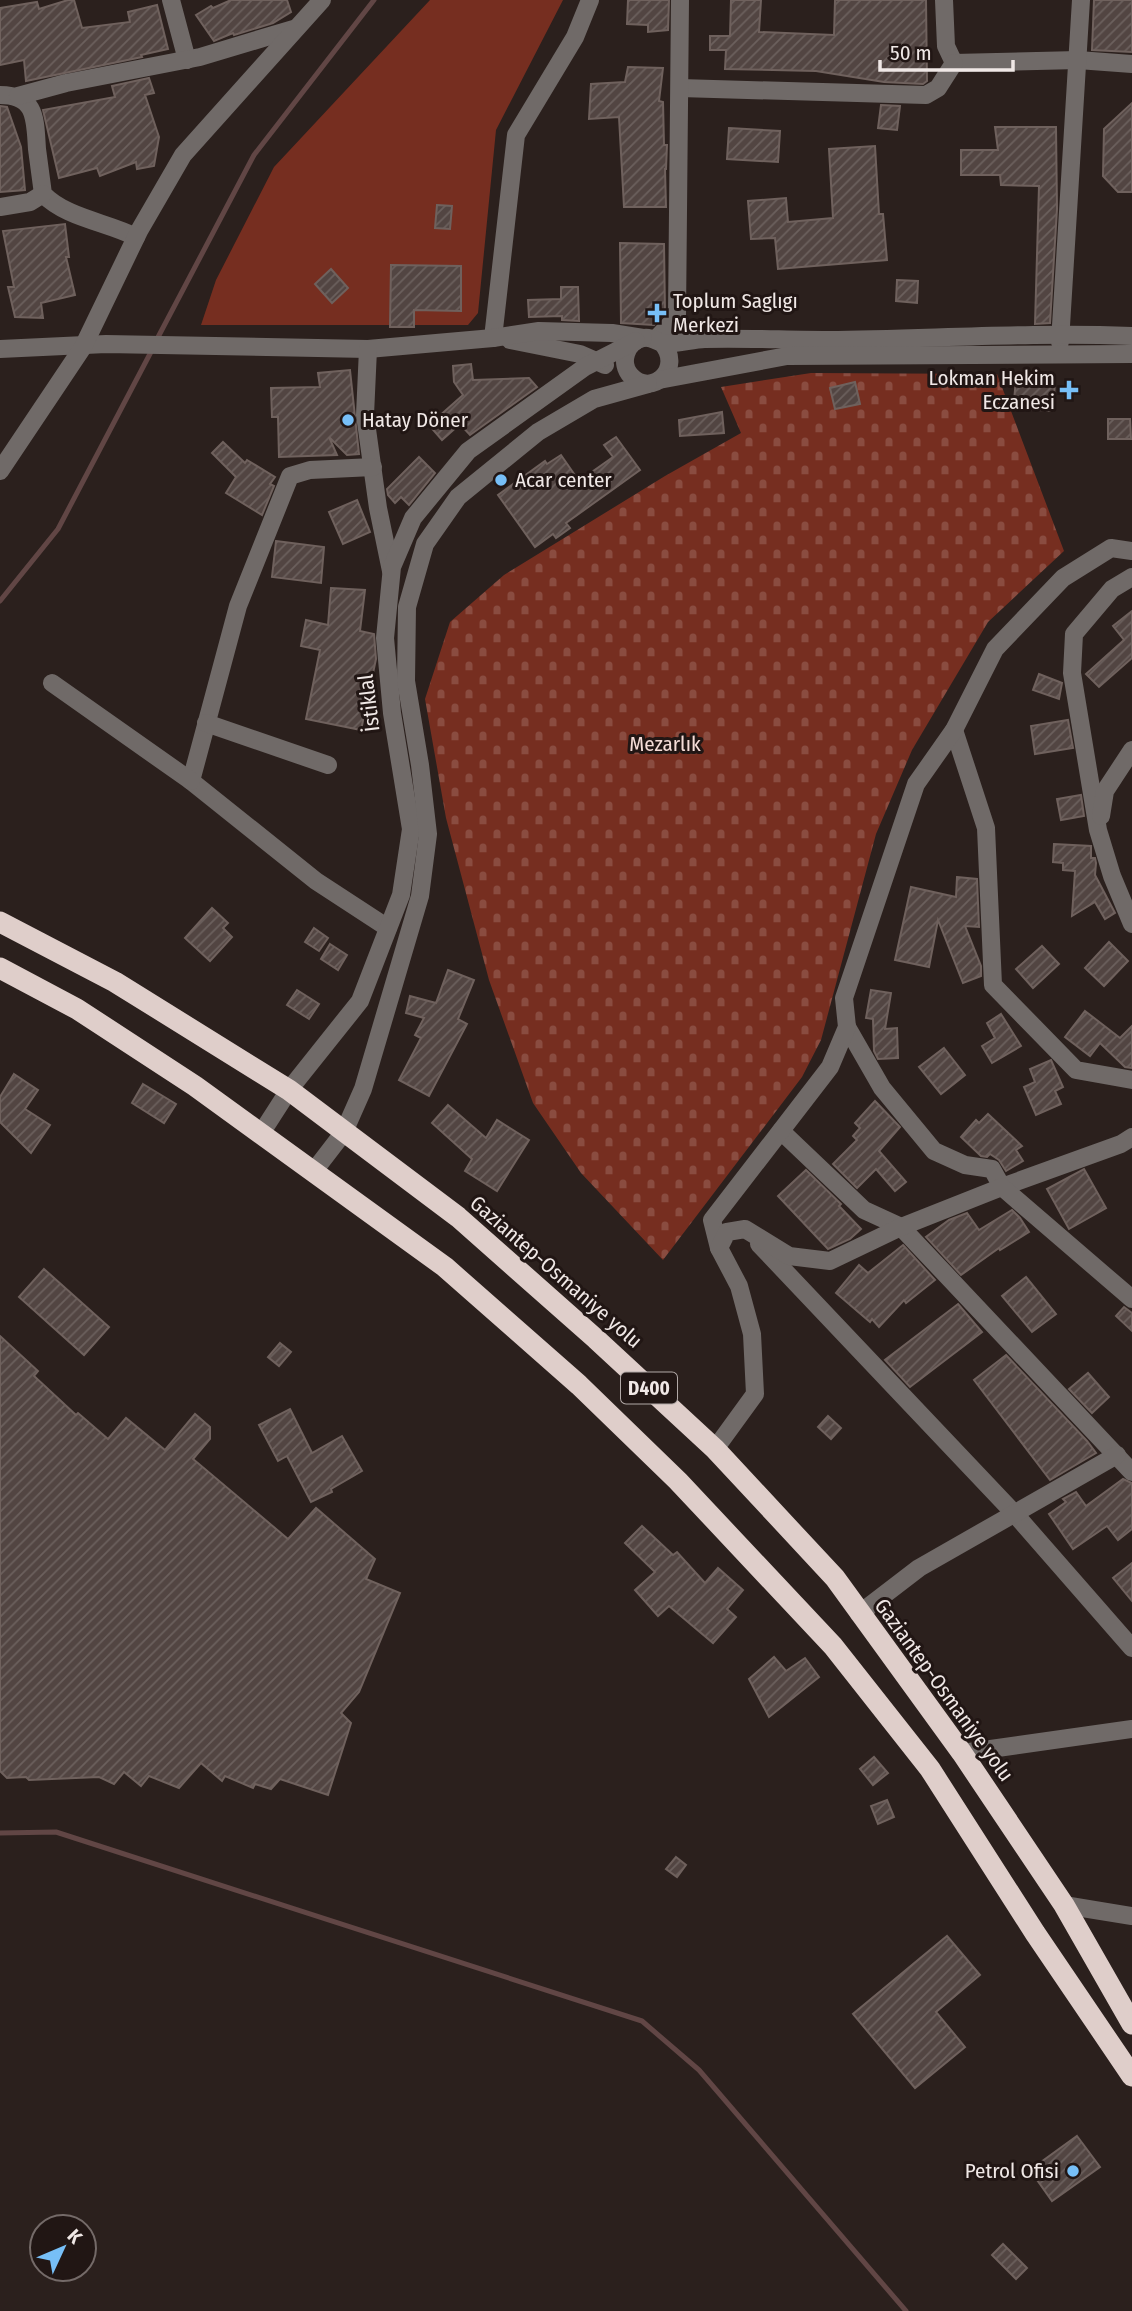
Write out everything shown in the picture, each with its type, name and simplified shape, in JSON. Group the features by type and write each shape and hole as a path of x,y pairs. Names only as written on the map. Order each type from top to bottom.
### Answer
{"highway":[{"name":"Gaziantep-Osmaniye yolu","path":"0,922 116,982 289,1090 458,1217 715,1449 835,1578 962,1753 1064,1905 1132,2024"},
{"name":"D400","path":"0,968 77,1009 262,1132 445,1267 579,1385 678,1480 833,1646 930,1769 1035,1933 1132,2076"}],"street":[{"path":"171,0 187,60"},
{"path":"0,471 83,346 136,237 183,155 322,0"},
{"path":"493,338 516,135 575,37 590,0"},
{"path":"646,380 625,361 629,346 649,340 677,317 680,0"},
{"path":"944,0 946,46 954,63"},
{"path":"1060,354 1081,0"},
{"path":"9,95 187,60 298,27"},
{"path":"954,63 1077,60 1132,64"},
{"path":"680,88 926,95 938,88 954,63"},
{"path":"9,95 29,106 36,120 43,194 49,201 136,237"},
{"path":"0,207 30,202 43,194"},
{"path":"0,349 106,344 368,349 493,338 538,331 612,333 649,340 827,340 1060,334 1132,336"},
{"path":"493,338 580,354 646,380 788,356 1132,355"},
{"path":"314,1171 344,1132 363,1089 420,896 428,834 406,681 407,607 425,544 458,497 538,432 594,399 668,371 670,355 649,340"},
{"name":"İstiklal","path":"262,1132 289,1090 360,1001 401,895 411,829 392,713 385,638 391,572 413,518 468,451 585,367 649,340"},
{"path":"368,349 365,415 378,508 391,572"},
{"path":"191,781 238,606 289,476 310,470 373,467"},
{"path":"1132,551 1111,548 1063,578 995,649 954,730 916,784 845,998 847,1027 882,1088 934,1151 965,1165 992,1169 1002,1187 1132,1298"},
{"path":"1132,577 1112,589 1074,634 1072,673 1098,830 1112,876 1132,924"},
{"path":"52,683 191,781 316,881 388,928"},
{"path":"206,723 328,765"},
{"path":"954,730 986,828 993,985 1076,1070 1132,1080"},
{"path":"1098,830 1105,791 1132,750"},
{"path":"715,1449 755,1394 752,1334 739,1286 719,1248 712,1220 830,1067 847,1027"},
{"path":"781,1131 864,1210 901,1227 1132,1472"},
{"path":"719,1248 727,1232 745,1229 789,1256 830,1261 901,1227 1002,1187 1128,1145"},
{"path":"745,1229 1014,1513 1132,1648"},
{"path":"859,1614 919,1568 1117,1455"},
{"path":"962,1753 1132,1730"},
{"path":"1064,1905 1132,1916"}],"green space":[{"path":"430,0 563,0 496,130 478,313 468,325 201,325 216,280 274,167"},
{"name":"Mezarlık","path":"811,373 997,374 1064,551 988,622 912,750 876,834 821,1040 802,1077 663,1260 581,1173 533,1103 489,980 446,818 425,699 450,622 504,575 665,476 741,433 721,387"}],"building":[{"path":"74,0 82,28 130,22 128,12 157,5 168,49 26,81 24,60 0,65 0,8 37,2 39,9"},
{"path":"231,0 287,0 291,12 273,23 234,35 233,33 214,41 196,15 211,6 213,8"},
{"path":"628,0 669,0 668,30 648,32 648,25 627,24"},
{"path":"731,0 761,0 759,32 834,35 835,0 926,0 927,81 923,84 884,82 816,71 725,69 726,50 710,50 710,36 730,36"},
{"path":"1094,0 1132,0 1132,52 1092,50"},
{"path":"628,67 663,68 659,101 663,102 664,145 667,145 666,207 624,207 619,117 589,119 591,84 625,82"},
{"path":"149,78 154,93 145,95 159,137 154,166 137,169 136,162 100,176 97,168 59,178 43,110 115,97 112,86"},
{"path":"1132,103 1132,192 1118,192 1103,176 1104,129"},
{"path":"881,105 900,106 897,130 878,128"},
{"path":"0,106 7,107 21,147 25,190 0,192"},
{"path":"995,127 1056,127 1057,209 1050,323 1035,324 1039,186 1001,185 1000,175 961,175 961,150 998,150"},
{"path":"729,128 780,131 778,162 727,159"},
{"path":"875,146 879,214 883,214 887,260 778,269 775,238 751,239 748,201 786,198 788,222 833,218 829,149"},
{"path":"437,205 452,206 450,229 435,228"},
{"path":"65,224 69,257 66,257 75,295 41,303 43,318 15,317 8,287 14,287 3,231"},
{"path":"620,243 664,244 665,313 654,325 621,323"},
{"path":"391,265 461,266 461,311 414,310 414,327 390,327"},
{"path":"331,269 348,288 332,303 315,284"},
{"path":"897,280 918,281 917,303 896,301"},
{"path":"561,287 578,287 579,321 562,320 562,316 529,317 528,300 561,299"},
{"path":"471,364 473,380 529,378 537,387 470,435 460,424 442,440 429,425 463,395 454,382 453,366"},
{"path":"350,370 359,454 347,455 329,437 337,455 279,457 278,417 272,417 271,388 320,387 318,373"},
{"path":"1016,379 1055,382 1053,411 1024,409 1024,401 1014,401"},
{"path":"855,382 860,404 835,409 830,388"},
{"path":"722,412 724,433 680,436 679,420"},
{"path":"1108,419 1130,419 1131,439 1108,439"},
{"path":"616,437 640,470 566,523 570,528 556,538 553,534 535,547 498,495 545,461 547,464 561,455 579,481 613,457 604,445"},
{"path":"223,442 245,463 247,460 275,477 270,484 274,486 262,515 226,493 236,477 212,453"},
{"path":"419,457 435,473 409,505 401,497 395,503 388,495 387,489"},
{"path":"357,500 370,532 343,544 329,512"},
{"path":"276,541 324,547 321,583 272,577"},
{"path":"331,588 365,590 360,631 374,634 376,659 361,730 306,719 320,650 301,646 306,620 328,625"},
{"path":"1132,611 1132,658 1099,687 1086,674 1124,640 1113,626"},
{"path":"1039,674 1062,683 1059,699 1033,690"},
{"path":"1068,720 1073,748 1035,754 1031,726"},
{"path":"1081,795 1084,816 1061,820 1057,799"},
{"path":"1054,844 1091,846 1091,858 1095,858 1096,863 1095,875 1115,913 1105,919 1095,902 1072,916 1075,871 1063,870 1063,863 1053,862"},
{"path":"957,877 977,879 979,927 965,926 981,966 981,976 963,983 938,920 929,967 895,960 911,887 956,897"},
{"path":"212,908 228,923 223,928 232,937 210,961 185,938"},
{"path":"314,928 328,938 319,951 305,942"},
{"path":"1109,942 1128,961 1104,986 1085,968"},
{"path":"330,944 347,955 338,970 321,959"},
{"path":"1042,946 1059,964 1033,988 1016,969"},
{"path":"448,970 474,980 458,1019 467,1024 429,1096 399,1080 421,1038 415,1035 424,1018 406,1013 410,996 436,1003"},
{"path":"297,990 319,1004 309,1019 287,1005"},
{"path":"871,990 891,993 885,1029 897,1028 898,1058 878,1059 874,1051 873,1019 866,1018"},
{"path":"1085,1011 1120,1038 1132,1026 1132,1068 1125,1067 1100,1043 1090,1056 1065,1037"},
{"path":"1001,1014 1021,1046 992,1063 982,1046 995,1038 987,1023"},
{"path":"944,1048 965,1075 941,1094 919,1067"},
{"path":"1051,1060 1063,1087 1055,1091 1061,1104 1036,1115 1024,1087 1035,1082 1030,1069"},
{"path":"14,1074 38,1090 25,1109 50,1125 31,1153 0,1122 0,1097"},
{"path":"143,1084 176,1104 164,1123 132,1103"},
{"path":"875,1101 900,1127 879,1151 906,1182 895,1191 876,1169 857,1188 833,1164 857,1140 853,1136 860,1128 855,1123"},
{"path":"448,1105 486,1138 497,1120 529,1140 497,1191 465,1171 472,1159 432,1123"},
{"path":"988,1114 1022,1146 1016,1150 1023,1161 1006,1171 999,1160 990,1154 987,1157 981,1156 961,1137 976,1120 979,1123"},
{"path":"1084,1169 1106,1208 1069,1229 1047,1189"},
{"path":"806,1170 841,1204 839,1206 861,1229 850,1239 828,1249 778,1196"},
{"path":"1012,1210 1029,1232 1000,1250 999,1248 961,1275 926,1237 949,1220 967,1213 979,1230"},
{"path":"903,1245 935,1280 906,1303 904,1300 879,1327 836,1293 859,1265 868,1273"},
{"path":"44,1269 109,1327 84,1355 19,1297"},
{"path":"1026,1277 1056,1314 1032,1332 1002,1296"},
{"path":"958,1304 982,1332 910,1387 885,1360"},
{"path":"1124,1307 1132,1313 1132,1331 1116,1316"},
{"path":"0,1336 38,1371 34,1376 76,1415 78,1413 108,1439 126,1418 165,1450 195,1414 210,1427 210,1439 193,1459 288,1539 316,1508 375,1559 366,1579 400,1593 359,1692 341,1713 351,1723 328,1795 280,1779 271,1789 255,1784 253,1788 225,1776 222,1781 201,1763 179,1788 149,1776 141,1786 124,1772 114,1784 99,1777 29,1780 26,1777 7,1778 0,1771"},
{"path":"280,1343 291,1352 279,1366 268,1357"},
{"path":"1006,1355 1096,1453 1050,1480 974,1380"},
{"path":"1088,1373 1109,1397 1092,1413 1069,1389"},
{"path":"290,1409 312,1453 342,1436 362,1471 331,1489 332,1492 311,1502 287,1456 278,1461 259,1425"},
{"path":"828,1416 841,1428 831,1439 818,1427"},
{"path":"1123,1479 1132,1483 1132,1529 1118,1540 1107,1526 1073,1549 1049,1514 1066,1502 1063,1499 1076,1492 1086,1506"},
{"path":"642,1526 673,1555 677,1552 705,1583 718,1568 743,1590 727,1609 736,1617 713,1643 669,1606 658,1616 635,1590 655,1572 625,1543"},
{"path":"1132,1563 1132,1601 1113,1578"},
{"path":"774,1657 786,1671 805,1658 819,1677 769,1717 749,1679"},
{"path":"874,1757 888,1773 873,1785 860,1769"},
{"path":"887,1800 894,1817 878,1824 871,1806"},
{"path":"676,1857 686,1865 677,1877 666,1869"},
{"path":"947,1936 980,1975 936,2012 965,2047 915,2088 853,2014"},
{"path":"1077,2136 1100,2167 1052,2201 1030,2170"},
{"path":"1003,2244 1027,2268 1016,2279 992,2255"}],"waterway":[{"path":"156,341 254,155 374,0"},
{"path":"0,601 58,529 152,350"},
{"path":"0,1833 56,1832 642,2021 699,2070 906,2311"}],"place":[{"name":"Toplum Saglıgı Merkezi","path":"657,313"},
{"name":"Lokman Hekim Eczanesi","path":"1069,390"},
{"name":"Hatay Döner","path":"348,420"},
{"name":"Acar center","path":"501,480"},
{"name":"Petrol Ofisi","path":"1073,2171"}]}
